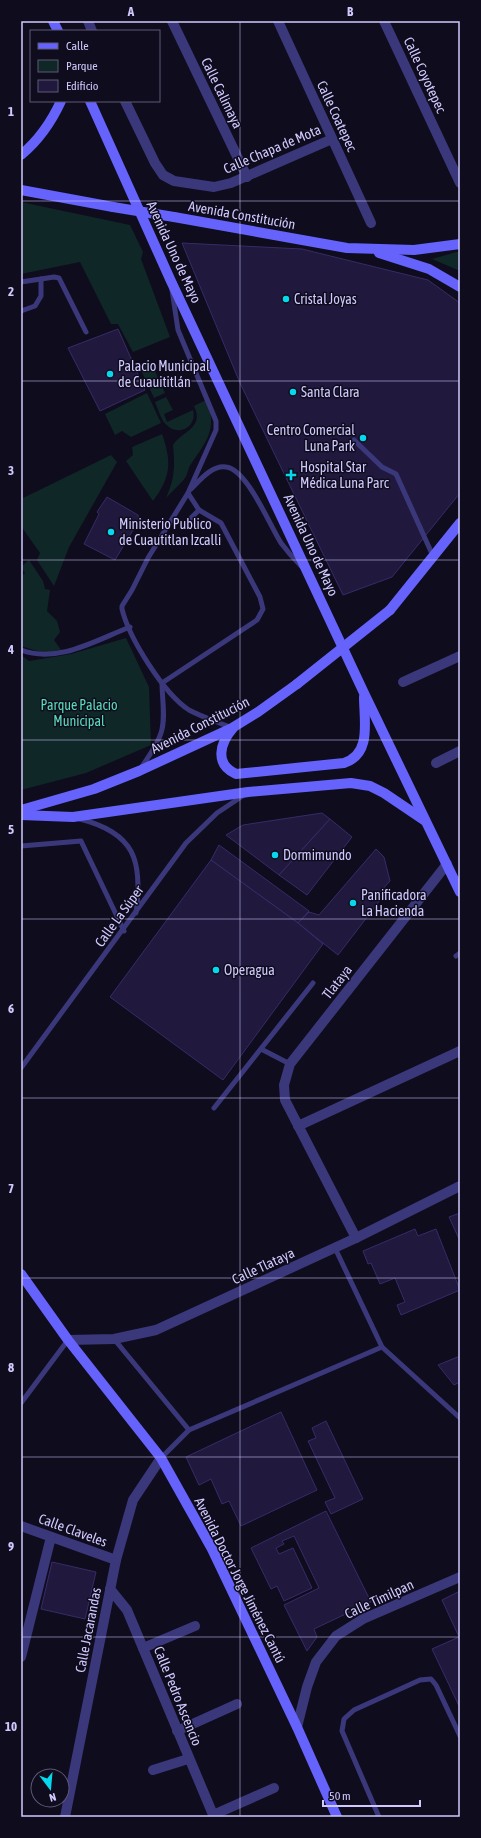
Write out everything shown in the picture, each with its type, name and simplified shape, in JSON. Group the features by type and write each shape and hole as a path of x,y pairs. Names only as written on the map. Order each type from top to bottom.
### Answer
{"main road":[{"path":"53,21 58,30"},
{"path":"21,155 31,146 48,125 60,102"},
{"name":"Avenida Uno de Mayo","path":"90,102 170,279 364,694 460,892"},
{"name":"Avenida Constitución","path":"21,190 347,248 414,250 460,244"},
{"path":"347,248 370,251 414,263 429,269 460,287"},
{"name":"Avenida Constitución","path":"21,810 94,789 139,771 235,725 258,712 297,684 390,610 460,523"},
{"path":"235,725 224,740 220,753 224,765 236,774 344,763 357,756 364,742 364,694"},
{"path":"21,815 73,817 248,792 351,783 370,786 384,793 424,820"},
{"name":"Avenida Doctor Jorge Jiménez Cantú","path":"21,1274 68,1340 161,1458 212,1549 297,1727 337,1817"}],"street":[{"name":"Calle Calimaya","path":"172,21 247,177"},
{"name":"Calle Coatepec","path":"278,21 370,223"},
{"name":"Calle Coyotepec","path":"384,21 458,172 460,184"},
{"name":"Calle Chapa de Mota","path":"125,102 155,163 163,175 174,181 214,188 247,177 332,139"},
{"path":"403,682 460,656"},
{"path":"436,763 460,751"},
{"name":"Tlataya","path":"356,1238 285,1100 284,1084 290,1064 447,864"},
{"path":"298,1126 460,1051"},
{"name":"Calle Tlataya","path":"68,1340 114,1339 156,1330 335,1248 460,1186"},
{"name":"Calle Jacarandas","path":"65,1817 116,1560 134,1500 161,1458"},
{"name":"Calle Claveles","path":"21,1526 116,1560"},
{"path":"21,1657 51,1537"},
{"name":"Calle Timilpan","path":"297,1727 306,1687 316,1662 336,1636 363,1619 460,1577"},
{"name":"Calle Pedro Ascencio","path":"110,1589 127,1610 213,1816"},
{"path":"143,1648 195,1626"},
{"path":"177,1731 236,1704"},
{"path":"153,1770 188,1759"},
{"path":"213,1816 274,1788"}],"lane":[{"path":"21,282 54,277 59,278 86,332"},
{"path":"21,311 35,306 41,296 41,279"},
{"path":"170,279 178,330 216,422 216,430 188,493 148,558 122,606 123,613 149,664 178,702 190,710 235,725"},
{"path":"354,440 382,467 396,474 433,557"},
{"path":"188,493 204,475 220,467 227,467 235,470 249,486 281,543 312,580"},
{"path":"162,683 257,620 263,609 260,597 221,523 199,510 188,493"},
{"path":"189,520 199,510"},
{"path":"21,650 42,655 64,652 130,627"},
{"path":"139,771 162,732 162,683"},
{"name":"Calle La Súper","path":"22,1066 124,931 186,843 217,813 248,792"},
{"path":"73,817 106,827 126,844 134,856 138,867 136,914"},
{"path":"21,846 81,841 124,931"},
{"path":"214,1108 313,983"},
{"path":"261,1049 290,1064"},
{"path":"335,1248 382,1347 460,1418"},
{"path":"114,1339 189,1430"},
{"path":"21,1403 68,1340"},
{"path":"161,1458 189,1430 382,1347"},
{"path":"379,1817 342,1731 344,1719 361,1707 420,1680 431,1680 436,1684 460,1736"}],"green space":[{"path":"21,202 130,225 143,252 141,259 170,337 133,352 118,324 111,324 80,262 21,274"},
{"path":"460,251 460,271 432,259"},
{"path":"151,362 165,393 154,398 140,368"},
{"path":"147,393 161,423 131,437 122,431 115,435 105,414"},
{"path":"166,397 173,410 164,414 167,422 193,410 193,420 187,428 179,430 166,425 160,416 155,402"},
{"path":"206,400 211,419 209,434 190,466 185,478 166,498 174,472 173,445 195,424 197,413 194,406"},
{"path":"162,434 167,453 168,469 163,484 153,501 126,461 133,455 132,447"},
{"path":"111,455 117,462 69,547 54,586 37,560 40,553 21,526 21,499"},
{"path":"29,560 43,581 45,589 50,590 47,611 57,621 60,632 54,640 61,650 43,653 21,646 21,577 25,573 21,567"},
{"name":"Parque Palacio Municipal","path":"126,638 149,687 151,745 86,773 21,790 21,655 29,661 71,654"}],"building":[{"name":"Centro Comercial Luna Park","path":"182,243 302,249 428,280 460,303 460,493 392,577 343,595 240,383"},
{"name":"Palacio Municipal de Cuauititlán","path":"118,329 145,390 100,411 68,348"},
{"name":"Ministerio Publico de Cuautitlan Izcalli","path":"107,497 138,515 139,520 115,560 84,544 99,514 97,512"},
{"name":"Dormimundo","path":"322,813 330,819 279,875 226,835 243,825"},
{"path":"330,819 352,837 307,895 279,875"},
{"path":"219,845 309,911 298,923 211,860"},
{"name":"Panificadora La Hacienda","path":"376,849 384,857 390,881 380,892 384,895 338,955 298,923 309,912 319,915"},
{"name":"Operagua","path":"211,860 298,923 323,944 223,1080 110,997"},
{"path":"460,1213 460,1241 449,1217"},
{"path":"415,1229 418,1236 436,1229 460,1290 401,1315 397,1305 405,1302 395,1278 380,1284 371,1263 368,1264 363,1251"},
{"path":"460,1356 460,1382 454,1385 438,1365"},
{"path":"281,1412 317,1490 241,1526 229,1501 222,1504 211,1479 199,1485 186,1457"},
{"path":"326,1421 363,1499 331,1514 325,1502 335,1498 308,1441 316,1438 312,1428"},
{"path":"326,1511 371,1602 314,1629 317,1637 307,1651 284,1605 319,1588 294,1536 282,1541 284,1544 276,1548 279,1554 293,1548 312,1588 284,1601 277,1586 271,1589 251,1548"},
{"path":"52,1562 96,1572 85,1619 41,1609"},
{"path":"460,1591 460,1708 432,1649 459,1637 442,1600"}],"place":[{"name":"Cristal Joyas","path":"286,299"},
{"name":"Palacio Municipal de Cuauititlán","path":"110,374"},
{"name":"Santa Clara","path":"293,392"},
{"name":"Centro Comercial Luna Park","path":"363,438"},
{"name":"Hospital Star Médica Luna Parc","path":"291,475"},
{"name":"Ministerio Publico de Cuautitlan Izcalli","path":"111,532"},
{"name":"Dormimundo","path":"275,855"},
{"name":"Panificadora La Hacienda","path":"353,903"},
{"name":"Operagua","path":"216,970"}]}
